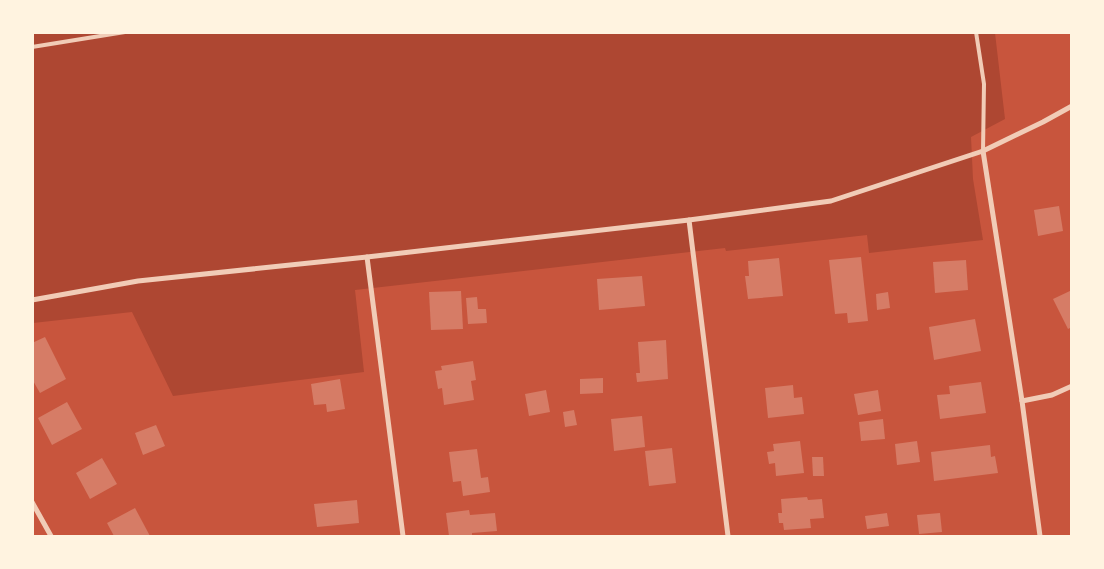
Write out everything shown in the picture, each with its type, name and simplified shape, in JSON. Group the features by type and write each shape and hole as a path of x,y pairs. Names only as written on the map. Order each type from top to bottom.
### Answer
{"street":[{"path":"32,300 138,281 689,220 831,201 983,151 1072,106"},
{"path":"983,151 1022,401 1040,536"},
{"path":"689,220 728,536"},
{"path":"367,257 403,536"},
{"path":"1022,401 1052,395 1072,386"},
{"path":"32,502 52,536"}],"lane":[{"path":"32,47 125,32"},
{"path":"976,32 984,84 983,151"}],"shaded area":[{"path":"32,33 995,33 1005,119 971,137 973,179 983,240 869,253 867,235 726,251 725,248 355,290 364,372 173,396 132,312 33,323"}],"building":[{"path":"1059,206 1063,231 1038,236 1034,210"},
{"path":"861,257 868,321 848,323 847,313 835,314 829,260"},
{"path":"779,258 783,296 748,299 745,276 749,276 748,261"},
{"path":"966,260 968,290 935,293 933,262"},
{"path":"642,276 645,306 599,310 597,279"},
{"path":"1072,290 1072,327 1068,329 1053,299"},
{"path":"461,291 463,329 431,330 429,292"},
{"path":"888,292 890,308 877,310 876,294"},
{"path":"477,297 478,309 486,309 487,323 468,324 466,298"},
{"path":"975,319 981,351 934,360 929,327"},
{"path":"45,337 66,379 40,393 32,379 32,343"},
{"path":"666,340 668,379 637,382 636,373 640,373 638,342"},
{"path":"473,361 476,380 471,381 474,400 444,405 442,388 438,389 435,371 442,370 441,366"},
{"path":"603,378 603,393 580,394 580,379"},
{"path":"340,379 345,409 327,412 326,404 314,405 311,384"},
{"path":"981,382 986,413 940,419 937,395 950,394 949,386"},
{"path":"793,385 794,398 802,397 804,414 768,418 765,388"},
{"path":"546,390 550,412 529,416 525,394"},
{"path":"878,390 881,411 858,415 854,394"},
{"path":"67,402 82,429 52,445 38,418"},
{"path":"574,410 577,425 565,427 563,412"},
{"path":"642,416 645,447 614,451 611,419"},
{"path":"883,419 885,439 861,441 859,422"},
{"path":"156,425 165,446 143,455 135,433"},
{"path":"800,441 804,473 776,476 775,463 769,464 767,452 774,451 773,444"},
{"path":"917,441 920,462 897,465 895,444"},
{"path":"990,445 991,457 995,456 998,473 934,481 931,452"},
{"path":"672,448 676,483 649,486 645,451"},
{"path":"477,449 481,478 488,477 490,492 463,496 461,481 453,482 449,452"},
{"path":"812,457 823,457 824,476 813,476"},
{"path":"102,458 117,484 90,499 76,473"},
{"path":"807,497 808,500 822,499 824,518 810,519 811,528 784,530 783,523 779,523 778,513 782,513 781,499"},
{"path":"357,500 359,523 317,527 314,504"},
{"path":"135,508 150,536 114,536 107,523"},
{"path":"469,510 470,515 495,513 497,531 472,533 472,536 449,536 446,513"},
{"path":"887,513 889,526 867,529 865,516"},
{"path":"940,513 942,532 919,534 917,515"}]}
